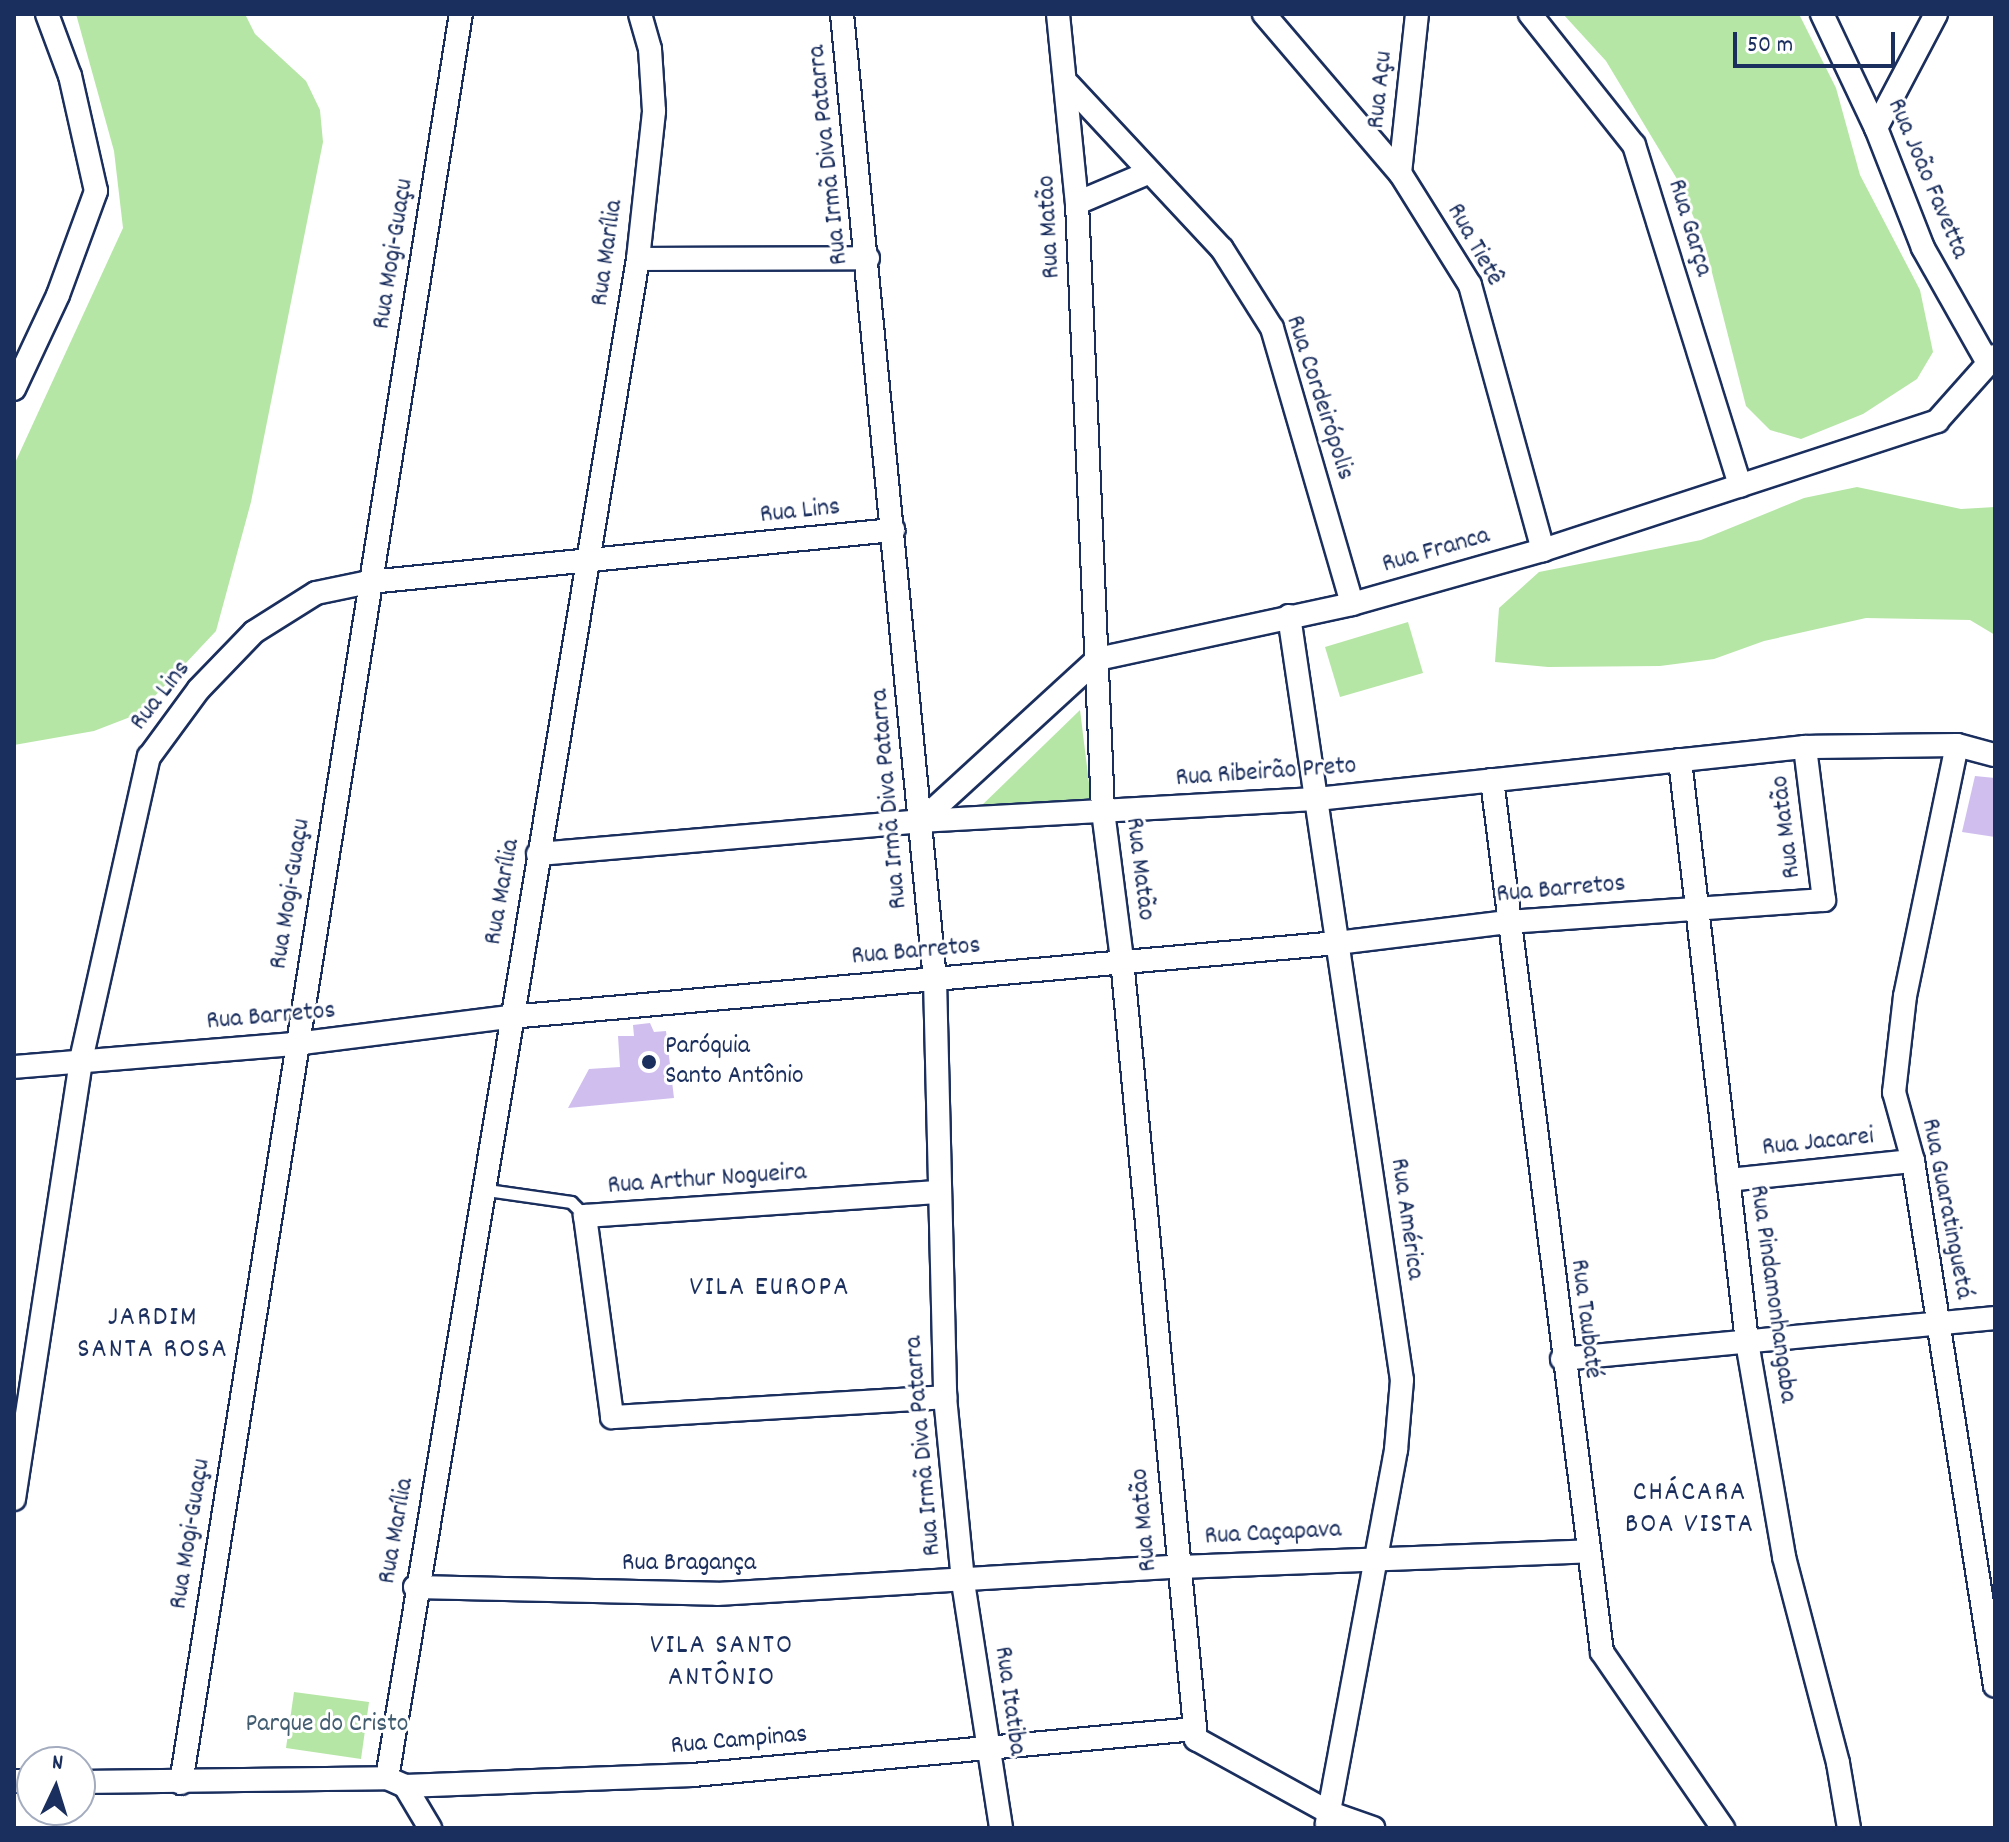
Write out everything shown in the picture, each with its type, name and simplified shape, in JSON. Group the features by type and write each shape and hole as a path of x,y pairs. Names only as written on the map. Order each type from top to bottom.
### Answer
{"street":[{"path":"14,389 58,295 96,191 70,76 47,14"},
{"name":"Rua Mogi-Guaçu","path":"181,1783 295,1044 461,14"},
{"name":"Rua Marília","path":"396,1782 415,1587 487,1190 510,1017 638,259 654,111 650,49 640,14"},
{"name":"Rua Irmã Diva Patarra","path":"842,14 868,258 935,979 937,1192 945,1397 963,1582"},
{"name":"Rua Matão","path":"1058,14 1069,85 1077,203 1103,811 1122,960 1195,1729"},
{"name":"Rua Tietê","path":"1264,14 1400,173 1470,285 1543,550"},
{"name":"Rua Açu","path":"1400,173 1417,14"},
{"name":"Rua Garça","path":"1530,14 1634,145 1740,486"},
{"name":"Rua João Favetta","path":"1822,14 1876,128 1923,248 1991,359"},
{"path":"1876,128 1936,14"},
{"name":"Rua Cordeirópolis","path":"1069,85 1222,249 1272,328 1352,604"},
{"path":"1077,203 1150,172"},
{"path":"638,259 868,258"},
{"name":"Rua Franca","path":"921,821 1098,659 1352,604 1543,550 1937,421 1991,359"},
{"name":"Rua Lins","path":"14,1499 81,1060 149,757 199,689 254,632 316,593 369,582 587,564 893,530"},
{"name":"Rua América","path":"1289,616 1402,1380 1396,1450 1328,1820"},
{"name":"Rua Ribeirão Preto","path":"538,854 921,821 1317,799 1805,747 1957,745 1995,755"},
{"name":"Rua Guaratinguetá","path":"1957,745 1905,996 1894,1092 1913,1161 1995,1686"},
{"name":"Rua Matão","path":"1805,747 1824,900"},
{"name":"Rua Pindamonhangaba","path":"1680,760 1747,1342 1784,1557 1838,1763 1849,1828"},
{"name":"Rua Taubaté","path":"1492,780 1586,1551 1602,1652 1723,1828"},
{"name":"Rua Barretos","path":"14,1067 295,1044 510,1017 1337,943 1508,922 1824,900"},
{"name":"Rua Jacarei","path":"1728,1180 1913,1161"},
{"name":"Rua Arthur Nogueira","path":"937,1192 585,1216 612,1417 945,1397"},
{"path":"1562,1359 1995,1318"},
{"name":"Rua Caçapava","path":"963,1582 1374,1557 1586,1551"},
{"name":"Rua Bragança","path":"415,1587 717,1594 963,1582"},
{"name":"Rua Itatiba","path":"963,1582 1001,1828"},
{"path":"1195,1729 1196,1739 1328,1820 1373,1828"},
{"name":"Rua Campinas","path":"96,1782 396,1782 693,1775 1195,1729"},
{"path":"396,1782 430,1828"}],"lane":[{"path":"487,1190 571,1202 585,1216"}],"green space":[{"path":"76,14 245,14 255,34 306,81 320,110 323,142 251,502 216,631 138,714 94,731 14,745 14,465 123,228 114,151"},
{"path":"1563,14 1799,14 1836,88 1860,175 1920,290 1933,352 1917,379 1863,414 1801,439 1770,430 1746,406 1705,245 1680,184 1606,61"},
{"path":"1857,487 1961,509 1995,507 1995,635 1970,620 1866,618 1764,641 1714,659 1660,666 1548,667 1495,662 1499,608 1539,572 1701,540 1804,498"},
{"path":"1408,622 1423,673 1340,697 1325,647"},
{"path":"1080,710 1091,799 979,808"},
{"name":"Parque do Cristo","path":"294,1692 369,1702 361,1759 286,1748"}],"building":[{"path":"1975,776 1995,778 1995,837 1962,832"},
{"name":"Paróquia Santo Antônio","path":"650,1023 654,1032 666,1031 674,1098 568,1108 589,1069 620,1067 618,1036 634,1036 633,1025"}],"place":[{"name":"Paróquia Santo Antônio","path":"649,1062"}],"district":[{"name":"VILA EUROPA","path":"770,1289"},
{"name":"JARDIM SANTA ROSA","path":"153,1335"},
{"name":"CHÁCARA BOA VISTA","path":"1690,1510"},
{"name":"VILA SANTO ANTÔNIO","path":"722,1663"}]}
